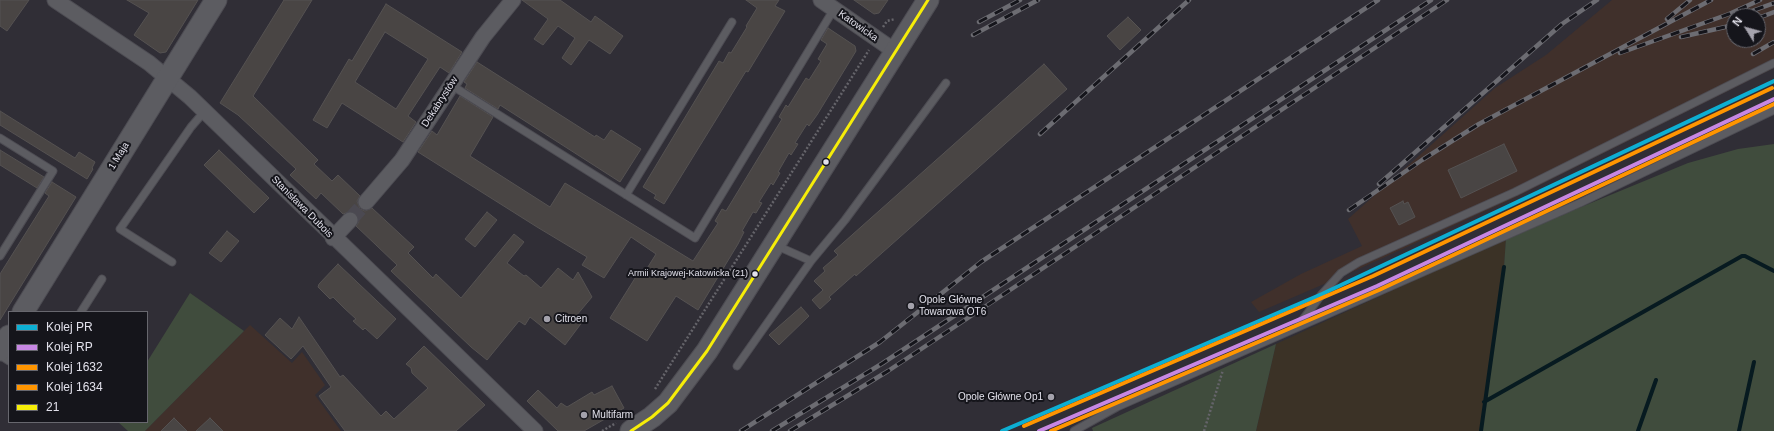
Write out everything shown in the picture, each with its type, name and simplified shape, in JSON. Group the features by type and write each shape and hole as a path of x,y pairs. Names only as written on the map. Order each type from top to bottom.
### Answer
{"street":[{"name":"Stanisława Dubois","path":"55,0 149,63 168,78 535,431"},
{"name":"1 Maja","path":"24,311 216,0"},
{"name":"Dekabrystów","path":"366,202 402,160 483,37 513,0"},
{"name":"Katowicka","path":"821,0 896,52"},
{"path":"631,431 652,417 668,403 683,385 707,351 928,0"},
{"path":"333,238 350,220"},
{"path":"0,350 8,338"}],"lane":[{"path":"451,85 695,238 834,9"},
{"path":"626,195 732,22"},
{"path":"1298,326 1322,294 1341,273 1359,262 1515,192 1774,63"},
{"path":"737,366 811,261 849,213 946,83"},
{"path":"1074,431 1117,407 1580,203 1774,110"},
{"path":"172,262 120,229 191,127 204,112"},
{"path":"0,138 53,171 0,256"},
{"path":"773,244 811,261"},
{"path":"82,311 102,279"}],"path":[{"path":"883,28 887,21 898,18"},
{"path":"668,368 871,46"},
{"path":"1204,431 1227,358"}],"shaded area":[{"path":"1612,0 1774,0 1774,68 1510,200 1352,272 1259,312 1251,302 1301,274 1362,246 1348,219 1495,88 1546,55"},
{"path":"1506,238 1504,267 1481,431 1256,431 1276,344"},
{"path":"250,325 292,363 302,352 325,385 315,395 341,431 145,431"}],"green space":[{"path":"1774,144 1774,431 1481,431 1504,267 1506,238 1688,163 1738,149"},
{"path":"190,293 244,331 145,431 128,431 119,423 148,423 148,360"},
{"path":"1276,344 1256,431 1093,431 1092,428"}],"building":[{"path":"0,0 29,0 7,31 0,26"},
{"path":"127,0 198,0 166,52 160,53 134,35 149,13"},
{"path":"284,0 312,0 253,96 318,160 314,164 332,181 338,175 360,196 357,201 360,209 365,211 372,208 414,247 408,253 433,278 436,274 461,298 514,234 524,242 507,263 524,276 526,275 541,288 558,268 573,280 578,272 592,297 576,316 583,321 565,345 530,317 525,325 519,321 487,360 471,347 391,271 397,265 356,226 359,222 356,214 352,211 343,214 321,193 316,199 290,175 296,169 238,115 220,103"},
{"path":"522,0 560,0 591,22 595,16 623,36 610,54 589,40 571,65 562,58 575,38 558,26 543,45 534,39 548,19"},
{"path":"746,0 779,0 775,6 785,11 664,204 654,198 656,195 643,187 719,61 723,63 747,27 746,26 757,8"},
{"path":"854,0 888,0 879,13 874,14"},
{"path":"386,4 462,52 449,73 440,67 408,116 416,122 403,142 342,103 327,128 313,120 349,59 352,61","holes":["385,32 428,59 396,109 355,82"]},
{"path":"1128,17 1141,30 1120,50 1107,36"},
{"path":"828,28 855,46 856,51 817,115 809,126 807,124 795,143 798,144 791,155 789,153 778,172 780,173 773,185 771,183 759,202 762,203 756,213 753,212 742,231 744,232 738,244 698,310 676,296 647,341 610,318 637,275 641,278 656,254 631,237 604,278 582,265 587,257 418,152 432,131 437,135 460,96 493,117 470,156 550,207 565,183 693,261 718,223 715,221 722,209 726,211 782,119 779,117 786,105 788,107 806,78 809,80 821,61 818,59 827,44 821,40"},
{"path":"477,62 595,137 596,135 604,140 611,130 641,149 620,182 500,105 498,109 465,88 467,84 464,82"},
{"path":"1044,64 1067,89 856,276 855,274 829,297 831,299 820,309 812,300 823,290 814,281 825,271 823,268 838,255 834,251"},
{"path":"0,111 75,158 79,152 95,162 87,179 0,125"},
{"path":"1504,144 1517,171 1461,198 1448,170"},
{"path":"0,150 44,177 37,188 0,165"},
{"path":"219,150 269,198 254,213 204,165"},
{"path":"52,182 76,197 0,320 0,274 49,196 45,193"},
{"path":"1403,201 1404,204 1408,202 1415,217 1399,225 1390,208"},
{"path":"487,212 497,220 475,247 465,239"},
{"path":"227,231 239,241 221,262 209,253"},
{"path":"338,264 396,319 377,339 365,328 363,330 353,321 356,319 333,297 330,299 318,287 319,284"},
{"path":"801,307 809,316 779,345 769,335"},
{"path":"299,317 340,377 343,375 381,416 386,411 394,419 428,388 412,373 411,368 406,364 424,346 485,405 456,431 345,431 319,396 331,387 303,346 291,359 265,335 280,318 292,329"},
{"path":"612,386 624,408 584,431 558,431 527,401 538,390 557,408 561,403 567,407 592,392 594,395"},
{"path":"174,418 187,431 161,431"},
{"path":"210,418 223,431 196,431"}],"waterway":[{"path":"1484,402 1742,256 1745,256 1774,271"},
{"path":"1481,431 1504,267"},
{"path":"1739,431 1754,362"},
{"path":"1638,431 1656,380"}],"tunnel":[{"path":"350,220 366,202"}],"railway":[{"path":"979,22 1020,0"},
{"path":"973,35 1038,0"},
{"path":"1040,134 1189,0"},
{"path":"741,431 880,342 981,262 1378,0"},
{"path":"772,431 883,363 1431,0"},
{"path":"790,431 888,371 1447,0"},
{"path":"1379,184 1562,24 1597,0"},
{"path":"1667,19 1690,0"},
{"path":"1349,210 1422,160 1479,124 1711,0"},
{"path":"1620,53 1729,14 1760,0"},
{"path":"1760,8 1774,3"},
{"path":"1766,15 1774,12"},
{"path":"1681,37 1726,27"},
{"path":"1753,54 1774,42"}],"rail line":[{"name":"PR","path":"1002,431 1322,294 1774,81"},
{"name":"1632","path":"1024,426 1373,276 1772,88"},
{"name":"RP","path":"1039,431 1377,286 1774,99"},
{"name":"1634","path":"1051,431 1379,290 1774,104"}],"transit line":[{"name":"21","path":"631,431 652,417 668,403 707,351 928,0"}],"place":[{"name":"Armii Krajowej-Katowicka (21)","path":"755,274"},
{"name":"Opole Główne Towarowa OT6","path":"911,306"},
{"name":"Citroen","path":"547,319"},
{"name":"Opole Główne Op1","path":"1051,397"},
{"name":"Multifarm","path":"584,415"}]}
